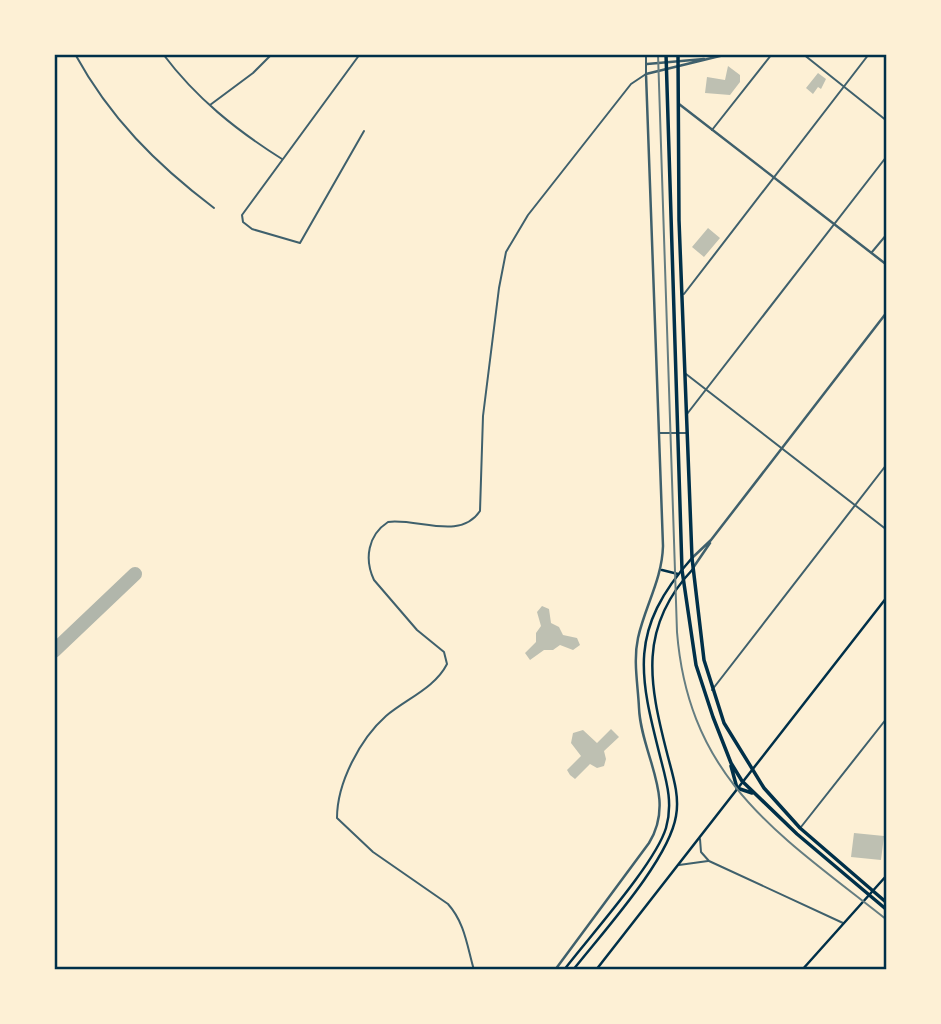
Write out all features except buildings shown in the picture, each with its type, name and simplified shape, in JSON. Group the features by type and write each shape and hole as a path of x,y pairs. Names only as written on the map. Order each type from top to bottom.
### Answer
{"main road":[{"path":"666,54 682,570 694,655 705,696 731,763 737,788"},
{"path":"678,57 682,296 692,558 698,623 712,690 724,723 752,771 800,828 887,903"},
{"path":"564,970 653,854 666,828 670,801 646,705 643,650 657,607 692,558"},
{"path":"573,970 665,847 676,817 676,786 654,703 652,648 663,613 694,568"},
{"path":"662,570 678,575"},
{"path":"596,970 887,597"},
{"path":"731,763 742,781 754,793 887,910"},
{"path":"737,788 754,793"},
{"path":"802,970 887,876"},
{"path":"887,876 884,885 887,903"}],"street":[{"path":"75,54 99,95 131,137 166,171 214,208"},
{"path":"163,54 209,106 247,137 282,159"},
{"path":"209,106 253,73 272,54"},
{"path":"360,54 241,219 251,229 295,244 303,239 364,131"},
{"path":"555,970 643,852 658,826 660,794 639,709 636,654 639,632 662,570 646,54"},
{"path":"474,970 463,925 448,904 373,852 337,818 338,803 348,774 369,735 385,717 436,680 447,664 443,652 417,630 374,580 369,571 369,552 374,535 388,522 409,521 459,527 475,518 480,511 483,416 499,288 506,252 536,204 631,84 646,74 728,54"},
{"path":"712,130 772,54"},
{"path":"803,54 887,121"},
{"path":"682,296 869,54"},
{"path":"647,64 678,57 708,59"},
{"path":"679,104 887,265"},
{"path":"687,415 887,156"},
{"path":"872,253 887,234"},
{"path":"694,568 711,540 887,312"},
{"path":"685,374 887,530"},
{"path":"659,433 687,433"},
{"path":"712,690 887,464"},
{"path":"692,558 711,540"},
{"path":"800,828 887,718"},
{"path":"701,835 699,848 709,861"},
{"path":"676,866 691,861 709,861 844,923"},
{"path":"585,931 597,940"}],"taxiway":[{"path":"54,651 135,574"}],"railway":[{"path":"658,54 677,632 685,684 700,728 721,766 746,800 811,860 887,920"}]}
